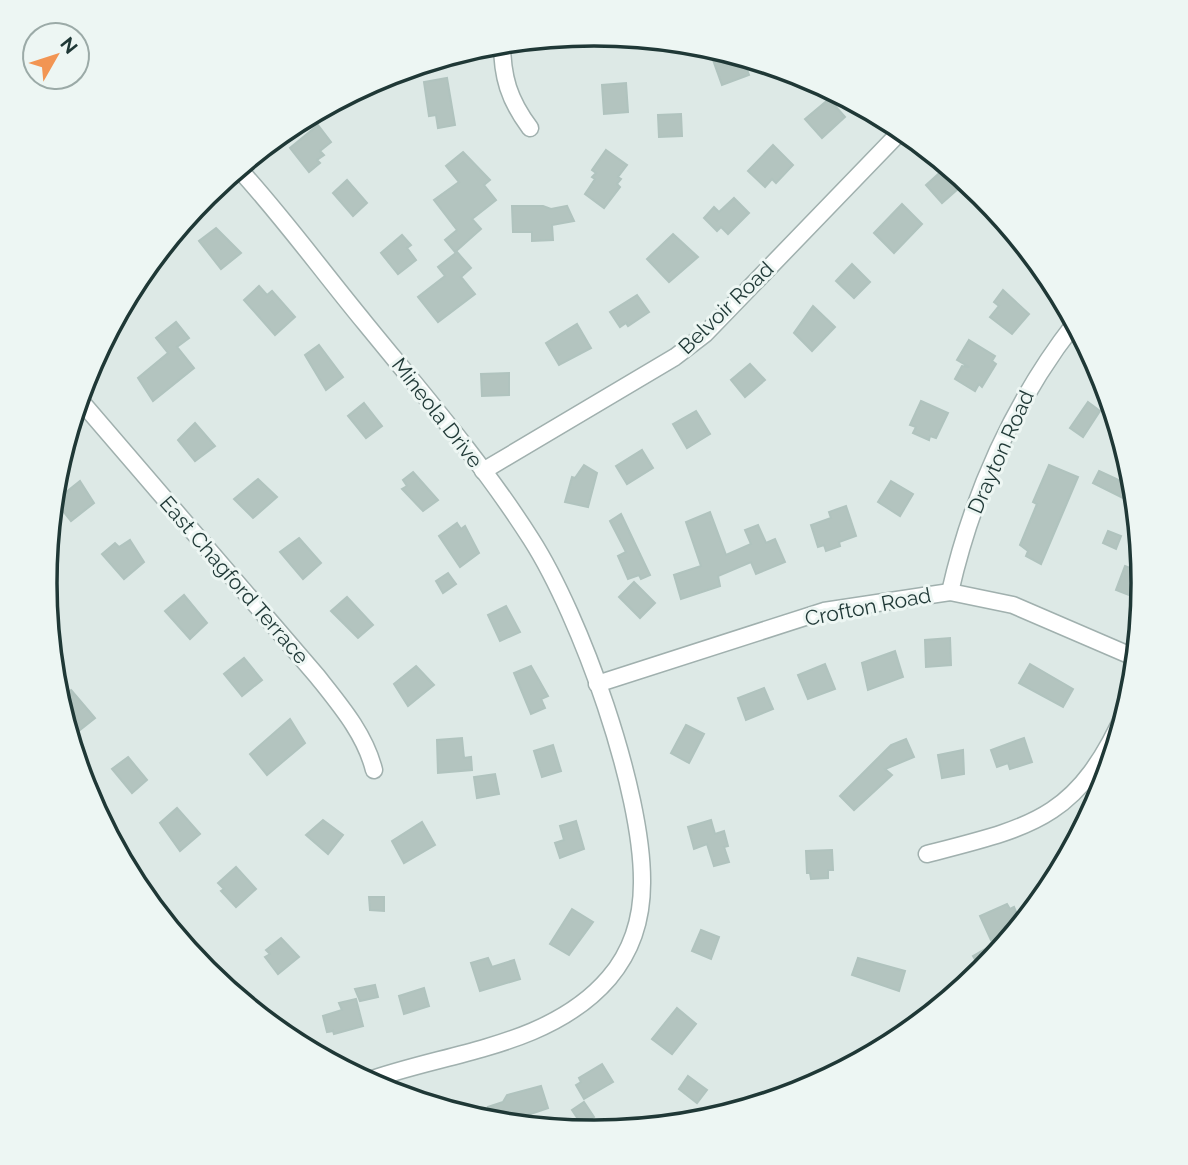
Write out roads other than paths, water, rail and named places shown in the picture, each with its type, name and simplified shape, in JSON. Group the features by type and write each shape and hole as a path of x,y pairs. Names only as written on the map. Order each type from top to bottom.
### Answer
{"street":[{"path":"502,54 502,74 507,91 530,128"},
{"name":"Belvoir Road","path":"483,471 675,358 705,334 895,138"},
{"name":"Mineola Drive","path":"245,175 483,471 532,540 551,574 597,684 629,790 641,855 638,916 626,953 589,998 543,1027 382,1076"},
{"name":"Drayton Road","path":"950,592 959,552 996,454 1031,385 1069,332"},
{"name":"East Chagford Terrace","path":"86,407 325,686 369,750 374,770"},
{"name":"Crofton Road","path":"597,684 824,611 950,592 1013,605 1126,654"},
{"path":"927,854 1014,832 1064,803 1103,755"}]}
